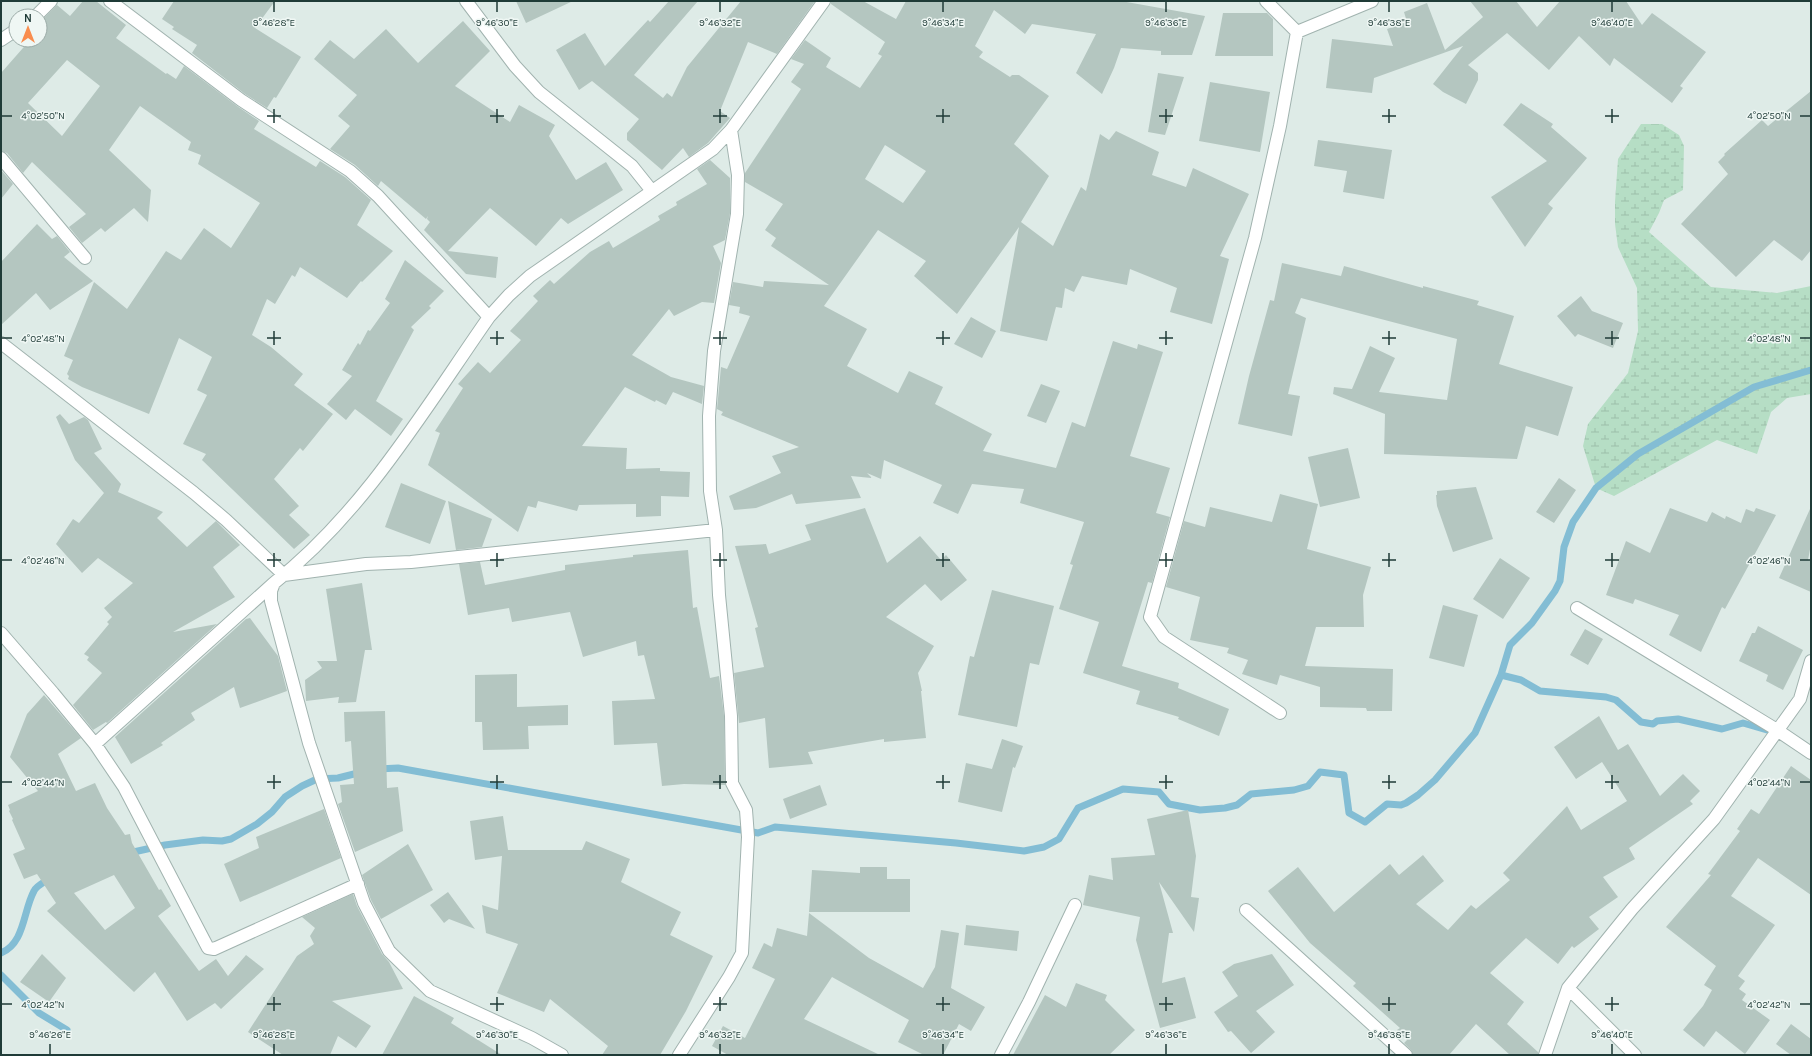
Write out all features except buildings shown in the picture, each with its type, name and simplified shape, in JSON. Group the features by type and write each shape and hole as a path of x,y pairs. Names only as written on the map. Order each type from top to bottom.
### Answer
{"street":[{"path":"110,1 241,100 350,171 378,196 489,317"},
{"path":"466,1 515,66 539,92 632,166 652,191"},
{"path":"95,744 284,575 333,527 361,496 385,465 489,317 509,295 530,276 713,149 731,130 824,1"},
{"path":"1266,1 1297,32"},
{"path":"1297,32 1372,1"},
{"path":"1280,713 1164,637 1150,618 1255,238 1280,126 1297,32"},
{"path":"679,1055 730,977 742,953 748,837 746,810 732,783 731,716 719,595 716,530 710,491 709,416 714,351 737,214 738,175 731,130"},
{"path":"1,158 85,258"},
{"path":"1,343 194,493 226,520 284,575"},
{"path":"284,575 366,564 411,562 716,530"},
{"path":"274,583 270,591 271,601 309,743 364,903 389,951 430,991 532,1038 562,1055"},
{"path":"1578,608 1777,730 1811,753"},
{"path":"1,633 95,744 124,787 208,948 214,949 358,884"},
{"path":"1545,1055 1568,988 1632,909 1714,819 1800,699 1811,661"},
{"path":"1001,1055 1029,1002 1075,904"},
{"path":"1246,910 1406,1055"},
{"path":"1568,988 1635,1055"}],"green space":[{"path":"1641,124 1662,124 1679,135 1684,146 1683,190 1664,200 1649,232 1711,287 1777,293 1811,286 1811,394 1787,398 1771,412 1757,454 1717,440 1614,496 1596,488 1583,446 1588,424 1628,373 1638,331 1637,288 1618,247 1615,224 1615,202 1618,159"}],"waterway":[{"path":"378,769 398,768 758,833 775,827 956,843 1024,851 1044,847 1059,839 1078,808 1123,789 1159,792 1169,804 1200,810 1225,808 1237,805 1251,794 1294,790 1308,786 1320,772 1344,775 1349,813 1365,822 1387,804 1401,805 1418,795 1435,780 1475,733 1501,675 1510,645 1532,623 1555,591 1560,581 1564,547 1573,522 1596,488 1638,454 1754,387 1811,370"},
{"path":"1501,675 1521,680 1540,691 1606,697 1616,700 1641,722 1653,724 1657,721 1678,719 1722,729 1743,723 1767,730"},
{"path":"129,853 165,845 203,840 222,841 231,839 257,824 272,812 285,797 302,786 317,779 338,778 362,772"},
{"path":"1,953 15,942 35,889 51,878"},
{"path":"1,975 39,1013 67,1030"}]}
